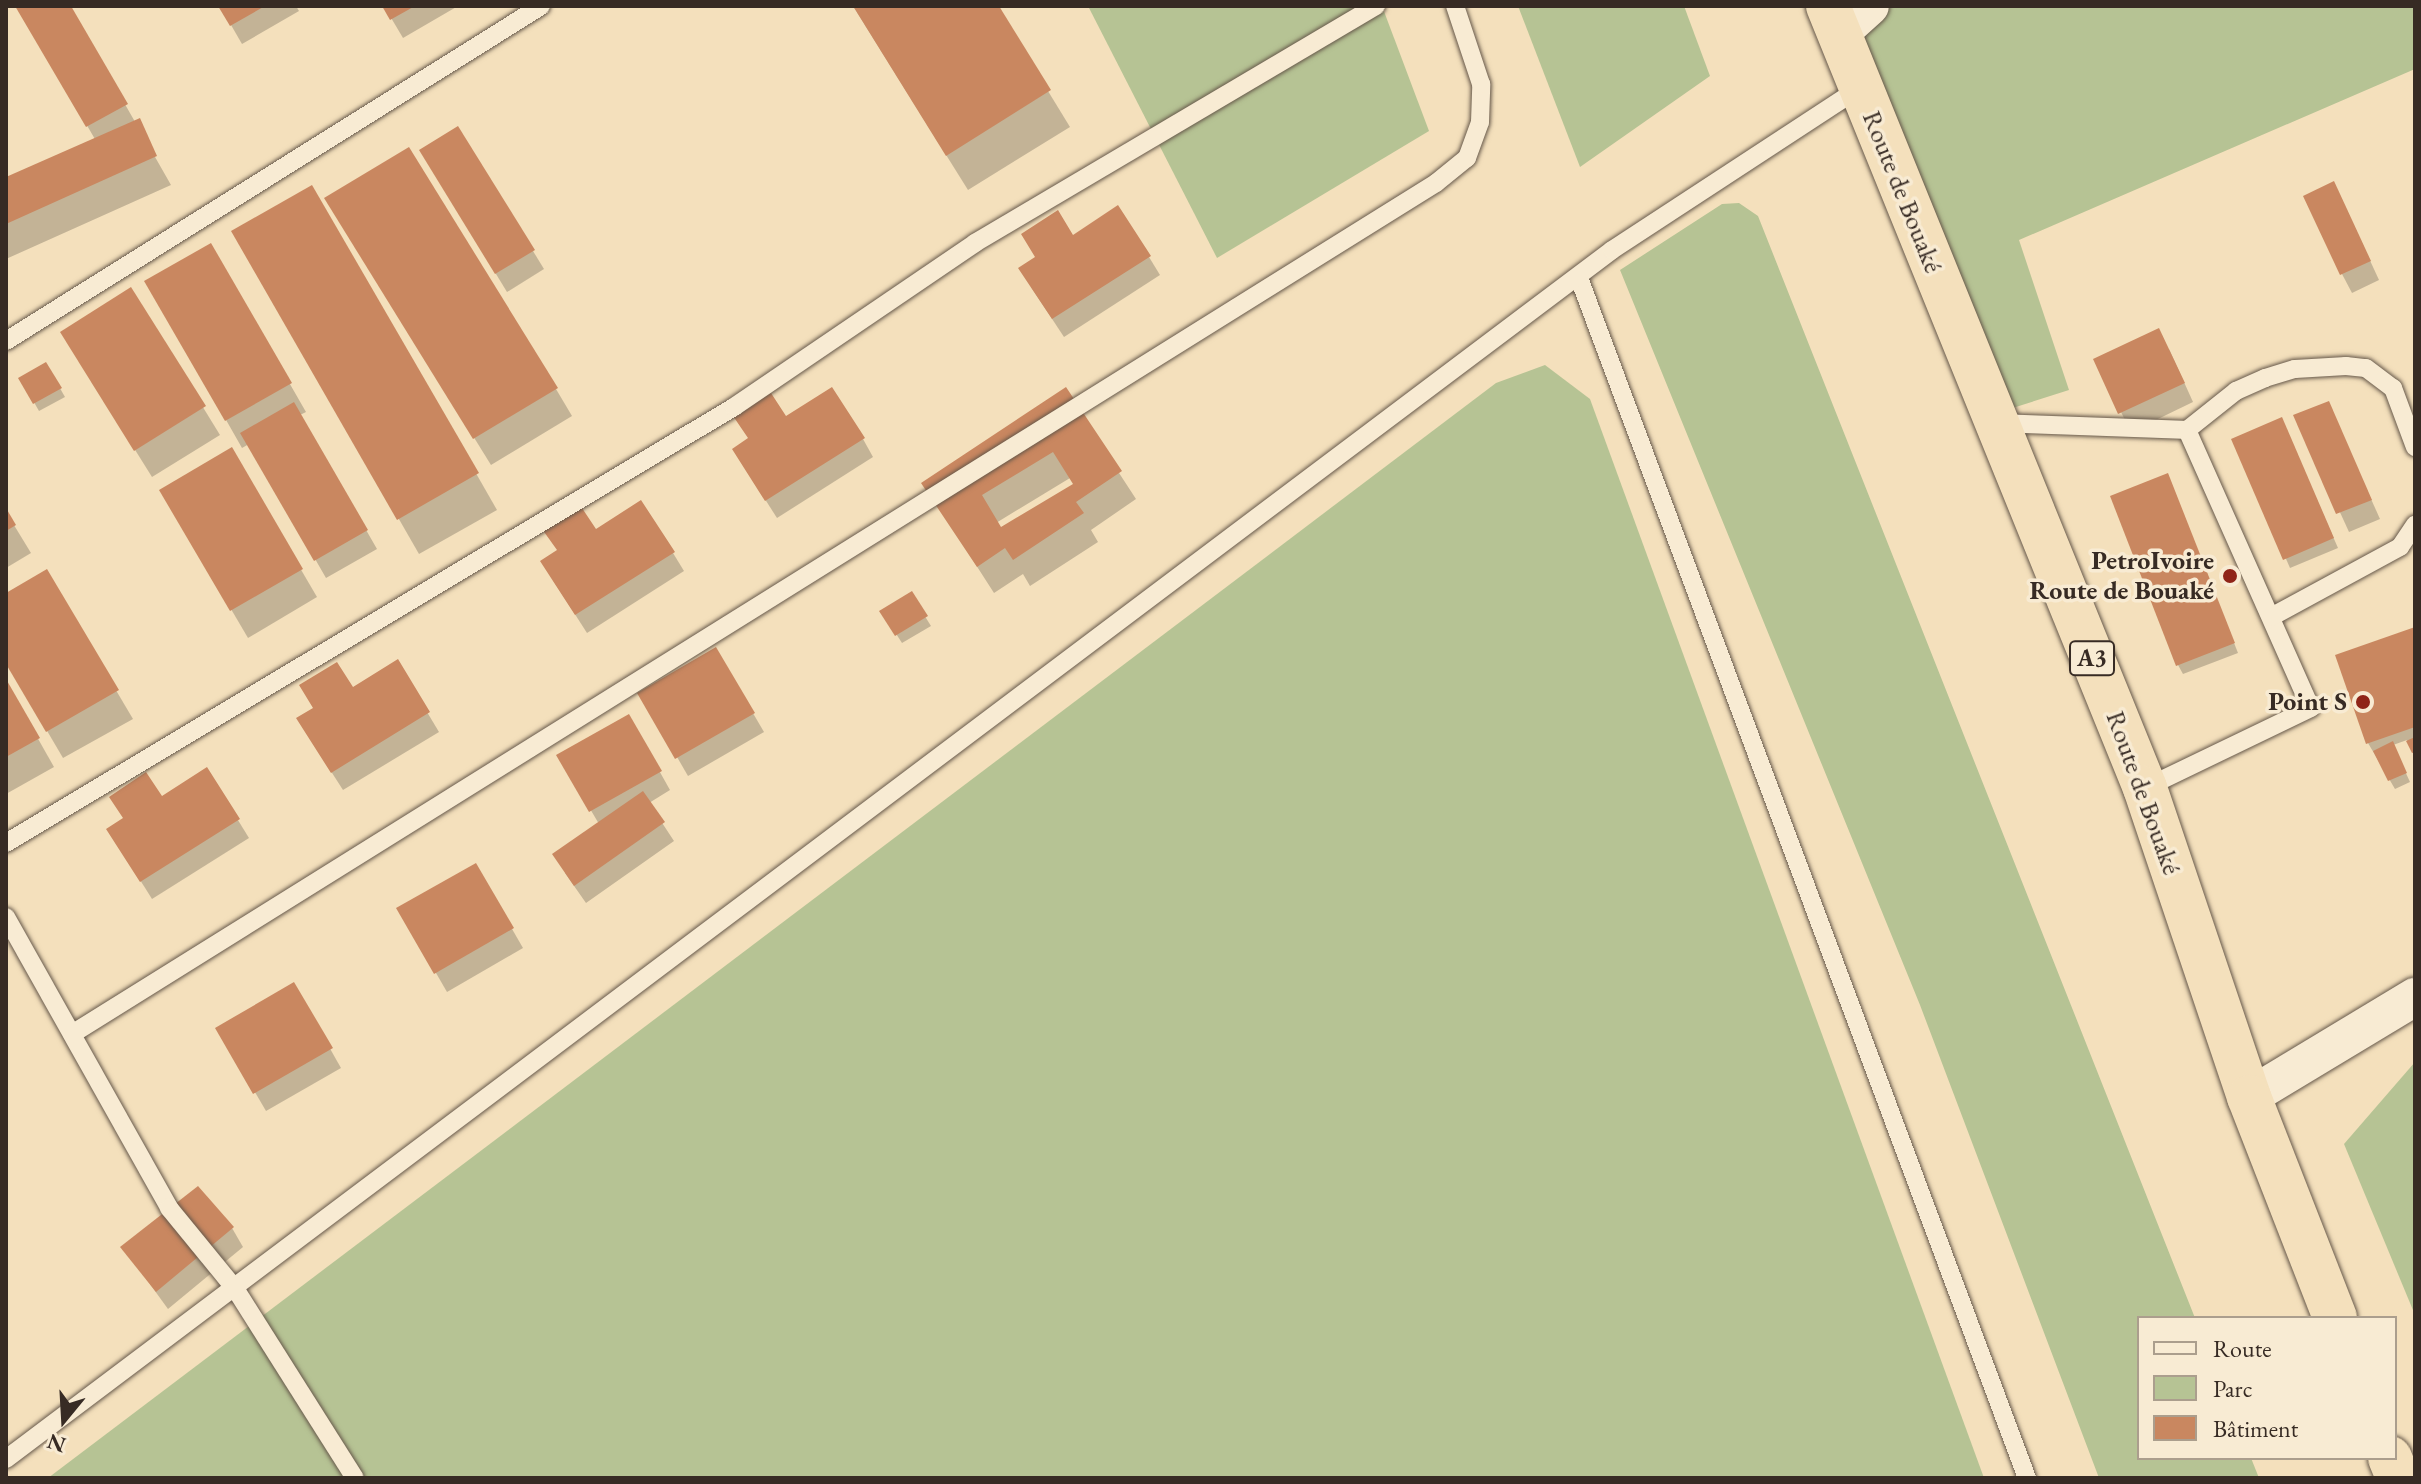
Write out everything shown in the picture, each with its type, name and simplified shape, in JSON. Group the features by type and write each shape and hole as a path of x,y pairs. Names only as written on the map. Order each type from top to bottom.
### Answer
{"highway":[{"name":"Route de Bouaké","path":"1833,21 2145,788 2249,1097 2334,1316"}],"street":[{"path":"1833,21 1870,6"},
{"path":"2249,1097 2415,997"}],"lane":[{"path":"6,341 541,6"},
{"path":"6,843 734,407 975,243 1376,6"},
{"path":"72,1034 1436,183 1467,158 1480,122 1481,84 1455,6"},
{"path":"6,1459 236,1290 1579,278 1612,250 1860,88"},
{"path":"1579,278 2027,1478"},
{"path":"1996,423 2187,430 2236,391 2265,378 2295,369 2346,366 2366,368 2393,388 2415,447"},
{"path":"2145,788 2311,708 2187,430"},
{"path":"2271,617 2400,547 2415,525"},
{"path":"6,917 169,1208 236,1290 355,1478"}],"green space":[{"path":"1088,6 1382,6 1429,131 1217,258"},
{"path":"1518,6 1684,6 1710,76 1580,167"},
{"path":"1883,6 2415,6 2415,69 2019,240 2069,390 2000,412 1846,39"},
{"path":"1739,203 1758,216 2194,1316 2137,1316 2137,1460 2252,1460 2259,1478 2099,1478 1920,1005 1620,270 1722,204"},
{"path":"1545,365 1590,399 1984,1478 48,1478 1496,383"},
{"path":"2415,1062 2415,1315 2344,1144"}],"building":[{"path":"15,6 71,6 128,104 86,127"},
{"path":"218,6 265,6 230,26"},
{"path":"382,6 415,6 390,20"},
{"path":"853,6 999,6 1051,90 946,156"},
{"path":"140,118 157,156 6,224 6,177"},
{"path":"458,126 535,250 495,274 419,150"},
{"path":"409,147 558,388 473,439 324,198"},
{"path":"2334,181 2371,261 2340,275 2303,196"},
{"path":"312,185 479,473 397,520 231,231"},
{"path":"1118,205 1151,256 1052,319 1018,268 1035,257 1021,234 1058,210 1073,235"},
{"path":"211,243 292,383 225,421 144,281"},
{"path":"131,287 206,406 134,451 60,332"},
{"path":"2159,328 2185,383 2118,414 2093,359"},
{"path":"46,362 62,388 33,404 18,378"},
{"path":"832,387 865,438 765,501 732,449 748,438 733,416 771,393 786,416"},
{"path":"1066,387 1122,471 1076,502 1084,513 1013,560 1005,548 977,567 921,483","holes":["1053,452 1073,484 1001,527 982,495"]},
{"path":"2329,401 2372,500 2336,514 2293,415"},
{"path":"294,402 368,530 314,561 240,433"},
{"path":"2282,417 2334,538 2283,560 2231,439"},
{"path":"232,447 303,569 230,611 159,490"},
{"path":"2168,473 2235,643 2176,666 2110,496"},
{"path":"641,500 675,552 575,615 540,561 557,550 542,529 580,505 596,529"},
{"path":"6,508 16,525 6,531"},
{"path":"47,569 119,690 46,732 6,664 6,593"},
{"path":"912,591 928,616 895,636 879,611"},
{"path":"2415,627 2415,727 2366,744 2335,655"},
{"path":"716,647 755,713 675,759 637,693"},
{"path":"398,659 430,712 331,773 296,718 313,708 299,685 337,662 353,687"},
{"path":"6,679 40,738 6,757"},
{"path":"629,714 662,771 589,812 556,755"},
{"path":"2415,737 2415,752 2412,753 2406,741"},
{"path":"2393,741 2407,773 2388,781 2373,751"},
{"path":"207,767 240,819 140,882 106,829 123,818 109,797 146,772 162,796"},
{"path":"643,791 665,822 574,886 552,854"},
{"path":"476,863 514,928 434,974 396,908"},
{"path":"294,982 333,1048 253,1094 215,1028"},
{"path":"198,1186 234,1227 156,1292 120,1247"}],"place":[{"name":"PetroIvoire Route de Bouaké","path":"2230,576"},
{"name":"Point S","path":"2363,702"}]}
